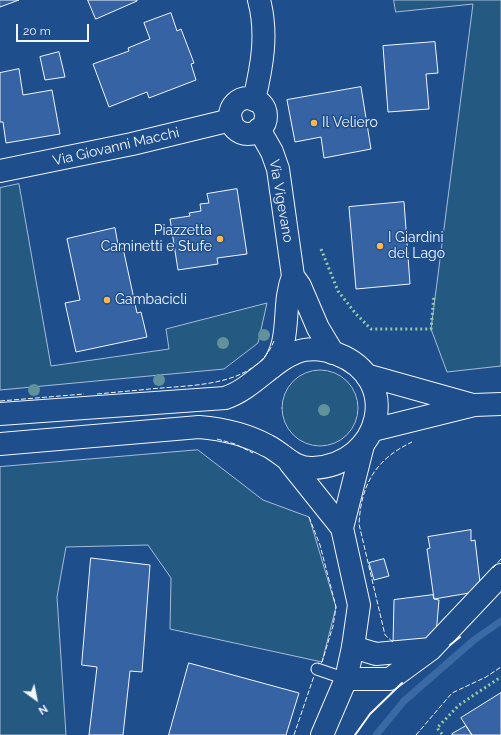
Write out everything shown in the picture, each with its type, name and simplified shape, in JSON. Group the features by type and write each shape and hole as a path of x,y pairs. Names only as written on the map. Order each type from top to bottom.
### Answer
{"street":[{"path":"254,100 264,53 264,35 260,0"},
{"path":"246,98 254,100 263,106 266,116 263,126 256,132 247,134 239,131 232,125 232,108 238,101 246,98"},
{"name":"Via Giovanni Macchi","path":"0,171 114,148 231,120"},
{"name":"Via Vigevano","path":"259,129 272,152 278,169 293,276 287,297 283,347 272,367"},
{"name":"Via Vigevano","path":"293,276 300,286 318,328 333,353"},
{"path":"0,414 224,398 243,390 272,367 290,356 304,350 314,349 333,353 349,359 366,375 374,392 378,412 368,437 342,528"},
{"path":"366,375 474,405"},
{"path":"290,463 312,469 325,467 344,460 354,454 368,437 474,405 501,404"},
{"path":"0,444 199,427 222,429 252,438 270,446 290,463 342,528 359,605 353,647 346,679 322,735"},
{"path":"346,679 390,679 431,649 501,575"},
{"path":"353,647 376,654 431,649"}],"lane":[{"path":"317,669 346,679"}],"shaded area":[{"path":"394,0 501,0 501,366 447,372 431,329 473,4 396,12"},
{"path":"19,184 51,366 169,349 166,329 267,303 258,343 224,369 0,390 0,188"},
{"path":"312,370 328,370 341,376 352,387 358,400 356,423 341,440 328,446 312,446 299,440 284,423 282,416 282,400 288,387 305,372"},
{"path":"198,450 263,500 309,517 336,607 322,662 170,629 171,578 148,545 66,547 57,597 66,735 0,735 0,467"}],"building":[{"path":"0,0 19,0 0,7"},
{"path":"88,0 137,0 137,1 96,19"},
{"path":"171,13 177,31 181,29 194,63 191,64 196,80 149,98 147,92 109,107 93,64 129,51 128,48 150,39 144,23"},
{"path":"435,42 438,73 426,74 429,109 388,112 383,46"},
{"path":"59,52 65,77 45,80 40,57"},
{"path":"19,69 23,95 52,90 60,134 6,143 3,122 0,122 0,73"},
{"path":"361,87 371,149 324,158 321,137 295,142 287,100"},
{"path":"237,189 247,254 217,258 218,264 178,270 170,219 190,216 189,213 201,211 200,204 209,203 207,194"},
{"name":"I Giardini del Lago","path":"404,202 410,284 356,289 349,207"},
{"path":"115,228 119,250 123,248 137,313 141,312 147,337 76,352 65,303 80,300 67,239"},
{"path":"471,530 471,541 475,540 481,591 434,599 427,549 430,548 428,537"},
{"path":"91,558 150,565 142,672 130,671 123,735 89,735 97,667 82,665"},
{"path":"384,559 389,576 374,580 369,563"},
{"path":"433,595 434,599 439,600 436,635 420,643 393,645 394,600"},
{"path":"189,663 299,693 286,735 169,735"},
{"path":"501,693 501,735 472,735 461,718"},
{"path":"466,726 472,735 452,735 452,734"}],"waterway":[{"path":"376,735 404,701 474,640 501,621"}],"hedge":[{"path":"321,249 338,291 356,314 371,329 431,329 434,295"},
{"path":"442,734 437,728 459,705 501,677"}],"fence":[{"path":"97,394 193,385 226,380 255,366 266,355 274,341"},
{"path":"0,401 84,394"},
{"path":"217,439 235,444 253,453"},
{"path":"393,642 385,635 359,524 360,510 367,485 373,474 389,456 412,442"},
{"path":"309,517 320,545 336,607 333,626 322,662 318,664"},
{"path":"493,568 501,559"},
{"path":"416,735 452,693 486,677 501,667"},
{"path":"294,735 314,676"}],"wall":[{"path":"450,645 460,637"},
{"path":"355,735 370,714 402,683"}],"place":[{"name":"Il Veliero","path":"314,123"},
{"name":"Piazzetta Caminetti e Stufe","path":"220,239"},
{"name":"I Giardini del Lago","path":"380,246"},
{"name":"Gambacicli","path":"107,300"}]}
